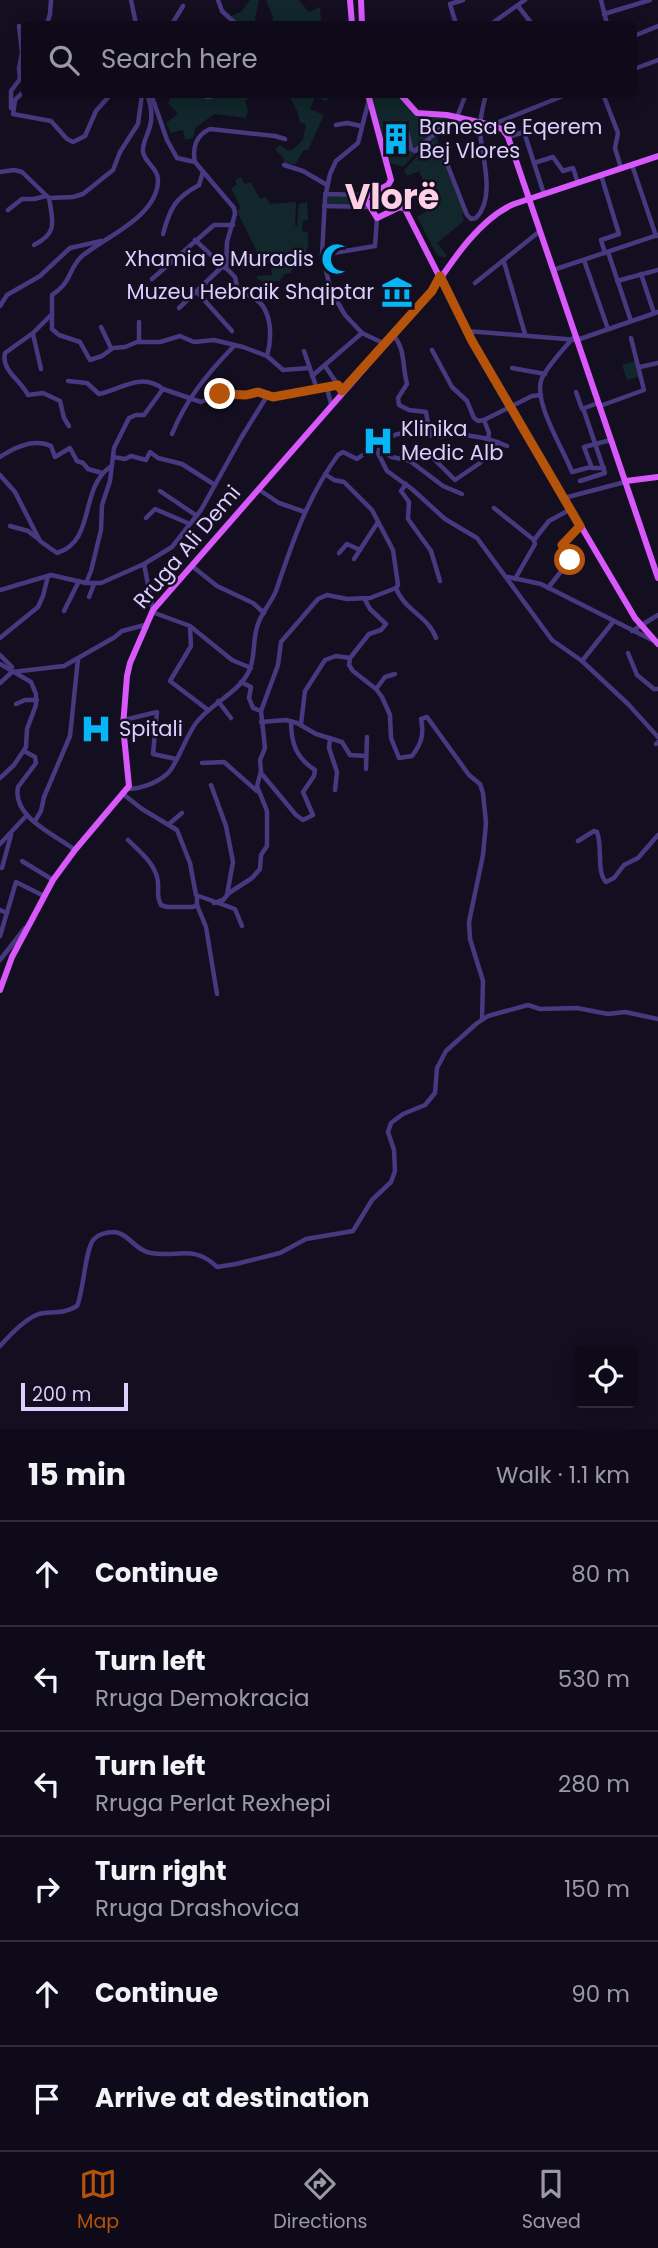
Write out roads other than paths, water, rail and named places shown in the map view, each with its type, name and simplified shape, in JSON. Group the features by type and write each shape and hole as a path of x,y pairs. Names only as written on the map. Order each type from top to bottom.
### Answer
{"main road":[{"path":"351,0 352,21"},
{"path":"360,0 362,21"},
{"path":"369,98 391,180 388,185 365,198 369,207 377,218 400,207 405,209 467,331 640,626 656,643"},
{"path":"404,98 417,113 457,117 490,125 500,128 507,135"},
{"path":"501,121 658,577"},
{"path":"491,217 505,208 529,199 658,156"},
{"name":"Rruga Ali Demi","path":"125,791 130,779 122,721 130,663 152,610 331,404 340,388 385,344 432,291 440,276 491,217"},
{"path":"626,481 658,477"},
{"path":"0,990 8,965 53,880 125,791"}],"street":[{"path":"48,21 51,0"},
{"path":"131,0 135,21"},
{"path":"218,0 222,11 233,21"},
{"path":"455,21 450,4 463,0"},
{"path":"497,21 525,0"},
{"path":"601,0 606,21"},
{"path":"604,14 650,0"},
{"path":"518,5 530,21"},
{"path":"174,21 183,6"},
{"path":"19,26 21,44"},
{"path":"637,35 658,26"},
{"path":"13,114 10,94 20,79 21,58"},
{"path":"637,68 658,60"},
{"path":"13,114 16,100 21,94"},
{"path":"13,114 51,121 73,142 85,136 96,111 107,98"},
{"path":"8,210 22,198 73,197 83,194 113,170 117,157 138,124 141,98"},
{"path":"90,360 80,342 54,331 52,295 65,285 77,262 102,241 140,216 150,201 158,183 157,174 145,158 143,149 152,117 150,98"},
{"path":"151,98 174,154 180,160 195,162"},
{"path":"369,98 356,145 336,161 327,185 322,255 334,298 350,321 362,333 385,344"},
{"path":"457,117 464,98"},
{"path":"444,156 467,215 474,219 481,214 487,176 478,123 485,98"},
{"path":"490,125 558,98"},
{"path":"605,98 618,133 615,148 621,168"},
{"path":"406,128 411,149 415,151 444,125 454,122 478,123"},
{"path":"335,125 347,123 361,126"},
{"path":"179,308 225,266 228,238 233,225 234,208 195,162 193,151 196,141 210,129 285,139"},
{"path":"507,135 524,132 544,194"},
{"path":"534,163 553,157 563,171 573,168 578,183"},
{"path":"284,165 327,185"},
{"path":"553,270 657,236 632,165"},
{"path":"0,172 18,170 48,197 53,223 45,240 34,245"},
{"path":"163,234 174,202 199,185 203,172"},
{"path":"601,175 619,234 601,240 631,321"},
{"path":"325,194 368,195"},
{"path":"324,206 369,207"},
{"path":"481,214 491,217"},
{"path":"322,255 375,246 377,218"},
{"path":"152,279 176,261 195,240 214,225 233,225"},
{"path":"475,283 540,231"},
{"path":"195,240 235,277 238,291 257,300 271,336 267,356"},
{"path":"0,306 10,292 40,276 70,248 102,241"},
{"path":"584,260 608,329"},
{"path":"504,262 525,334"},
{"path":"617,281 658,270"},
{"path":"467,331 575,338 657,313 641,274"},
{"path":"197,292 232,331"},
{"path":"52,313 33,333 5,353 5,363 28,395 43,393 60,401 69,426"},
{"path":"139,322 139,342"},
{"path":"101,327 111,348"},
{"path":"33,333 41,369"},
{"path":"312,376 362,333"},
{"path":"393,335 403,352 407,384 398,398 399,405 409,410 426,412 430,435"},
{"path":"81,361 102,356 111,348 139,342 160,342 176,336 194,342 214,340 234,345 267,356 283,370 309,369"},
{"path":"575,338 545,374 541,383 541,395 551,426 572,472 591,467 604,468"},
{"path":"583,408 644,390 631,338"},
{"path":"173,434 189,399 234,345"},
{"path":"432,350 453,387 467,401 478,421 512,408 532,396 541,395"},
{"path":"304,351 317,389"},
{"path":"640,367 658,363"},
{"path":"325,366 340,388"},
{"path":"512,369 545,374"},
{"path":"68,381 87,383 99,394 138,381 153,383 201,402 215,395 246,395 255,392 273,397 340,388"},
{"path":"327,388 331,404"},
{"path":"86,583 101,530 102,505 110,481 114,448 125,423 132,415 144,415 163,389"},
{"path":"576,392 605,473 580,481"},
{"path":"0,590 48,575 94,584 115,578 172,547 197,516 267,396"},
{"path":"484,420 488,428 488,438"},
{"path":"379,451 386,441 399,433 409,432 472,435 508,446"},
{"path":"591,467 584,447 612,439"},
{"path":"431,456 455,480 480,463 498,442"},
{"path":"0,457 20,446 45,443 51,446 55,457 70,448 77,461 83,463 88,470 102,473"},
{"path":"379,451 387,471 445,519 477,538 552,640 582,660 658,737"},
{"path":"125,791 161,779 170,772 189,734 208,710 241,682 251,668 254,636 272,598 285,560 315,489 338,455 343,453 357,459 364,454 379,451 410,461 443,486 462,494"},
{"path":"113,457 131,456 146,460 150,452 183,464 215,485"},
{"path":"10,526 28,531 57,553 69,548 84,526 89,496 102,473 110,467"},
{"path":"325,474 347,485 364,500 390,542 397,569 396,588 404,602 430,626 436,638"},
{"path":"0,475 15,492 40,541"},
{"path":"564,498 626,481"},
{"path":"406,484 401,491 409,502 408,519 432,555 440,581"},
{"path":"257,489 279,503 305,512"},
{"path":"160,491 197,516"},
{"path":"494,508 534,540"},
{"path":"146,518 155,509 190,524"},
{"path":"515,579 535,544 534,540 549,521 571,509"},
{"path":"354,559 378,521"},
{"path":"548,588 570,560 562,545 580,526"},
{"path":"339,553 347,544 360,550"},
{"path":"144,564 152,610 190,626 232,660 251,668"},
{"path":"191,565 217,586 253,603 264,613"},
{"path":"0,638 38,607 48,575"},
{"path":"507,577 535,582 656,643"},
{"path":"64,611 79,581"},
{"path":"89,597 94,584"},
{"path":"214,903 223,900 248,882 261,865 261,855 267,846 267,811 257,783 265,743 261,711 278,665 281,642 309,607 324,595 347,599 373,598 396,588"},
{"path":"364,598 370,609 386,624 381,630 370,633 350,658 350,668 376,689 390,715 390,735 400,758 412,756 415,752 424,732 421,719 427,717 482,789 486,823 483,855 469,922 470,939 482,981 482,1020"},
{"path":"632,631 658,615"},
{"path":"582,660 613,622"},
{"path":"0,683 11,672 57,667 78,659 122,631 145,625"},
{"path":"190,626 191,646 170,681 208,710"},
{"path":"628,653 637,675 654,689 658,689"},
{"path":"0,655 15,671"},
{"path":"301,724 304,691 324,660 336,656 350,658"},
{"path":"35,821 72,732 78,659"},
{"path":"0,664 33,683 37,700 27,729 24,751 0,778"},
{"path":"376,689 383,678 395,674"},
{"path":"241,682 250,687 249,698 253,708 261,711"},
{"path":"16,704 37,700"},
{"path":"218,701 231,718"},
{"path":"122,721 157,712 153,754 176,759"},
{"path":"261,723 291,721 301,724 316,734 342,742 350,755 366,756"},
{"path":"261,773 296,815 303,820 313,815 303,792 315,770 296,753 291,721"},
{"path":"366,769 367,737"},
{"path":"330,738 329,748 337,772 335,790"},
{"path":"24,751 33,755 36,760 17,790 19,805 27,815 75,850"},
{"path":"202,763 224,762 258,791"},
{"path":"211,785 226,826 233,862 227,895"},
{"path":"125,791 142,809 177,830 185,848 197,905 208,935 217,994"},
{"path":"169,824 181,813"},
{"path":"0,844 27,815"},
{"path":"578,841 593,831 597,832 601,853 600,869 602,880 606,882 614,878 624,865 638,858 658,835"},
{"path":"2,868 12,833"},
{"path":"128,841 151,865 157,879 157,897 161,905 178,908 197,905"},
{"path":"22,861 53,880"},
{"path":"0,935 16,881 44,896"},
{"path":"195,893 237,911 242,926"},
{"path":"0,910 7,913"},
{"path":"0,960 32,922"},
{"path":"0,1346 15,1330 40,1314 56,1313 76,1306 90,1245 102,1234 121,1234 146,1252 186,1252 200,1255 217,1267 280,1253 306,1239 353,1231 372,1200 391,1182 395,1171 394,1150 388,1132 391,1123 403,1114 425,1105 435,1093 437,1068 446,1051 482,1020 528,1005 540,1009 577,1008 608,1014 625,1012 658,1018"}],"place":[{"name":"Banesa e Eqerem Bej Vlores","path":"396,139"},
{"name":"Xhamia e Muradis","path":"337,259"},
{"name":"Muzeu Hebraik Shqiptar","path":"397,292"},
{"name":"Klinika Medic Alb","path":"378,441"},
{"name":"Spitali","path":"96,729"}],"district":[{"name":"Vlorë","path":"392,197"}]}
